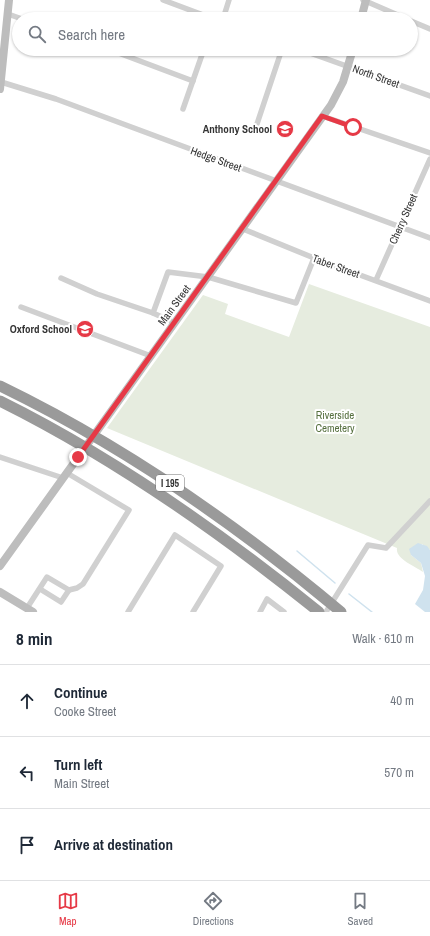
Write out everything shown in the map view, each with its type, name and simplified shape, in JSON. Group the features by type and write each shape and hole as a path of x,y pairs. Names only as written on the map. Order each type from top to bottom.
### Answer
{"highway":[{"name":"I 195","path":"0,386 96,437 159,476 245,534 292,570 327,600 335,611"},
{"name":"I 195","path":"0,401 66,436 170,500 260,564 319,612"}],"main road":[{"path":"0,86 9,0"},
{"path":"362,12 365,0"},
{"name":"Main Street","path":"0,566 322,116 339,91 351,56"},
{"path":"0,592 30,610"}],"street":[{"path":"163,0 195,12"},
{"path":"226,12 230,0"},
{"path":"365,0 392,12"},
{"path":"8,14 12,15"},
{"path":"418,24 430,29"},
{"path":"127,56 193,80"},
{"path":"183,109 202,56"},
{"path":"255,130 280,56"},
{"name":"North Street","path":"319,56 430,96"},
{"name":"Hedge Street","path":"0,86 56,100 430,238"},
{"path":"322,116 430,153"},
{"name":"Cherry Street","path":"376,280 430,158"},
{"name":"Taber Street","path":"243,228 314,258 430,301"},
{"path":"153,313 168,272 208,277 296,303 314,258"},
{"path":"61,278 97,294 153,313 175,323"},
{"path":"21,307 151,356"},
{"path":"0,457 65,475 129,510 88,579 79,587 68,590 61,602 40,589"},
{"path":"335,611 368,545 386,548 430,501"},
{"path":"128,612 175,536 221,566 193,612"},
{"path":"30,610 47,577 68,590"},
{"path":"260,612 267,599 284,612"}],"green space":[{"name":"Riverside Cemetery","path":"309,284 430,327 430,550 422,544 411,555 421,563 423,572 402,559 397,552 397,548 107,428 203,295 228,304 225,314 289,337"}],"water":[{"path":"418,543 427,546 430,550 430,612 425,612 415,604 423,590 425,576 421,563 411,555 409,549"}],"waterway":[{"path":"297,551 335,583"},
{"path":"349,594 372,612"}],"place":[{"name":"Anthony School","path":"285,129"},
{"name":"Oxford School","path":"85,329"}],"route":[{"path":"78,457 322,116 353,127"}]}
